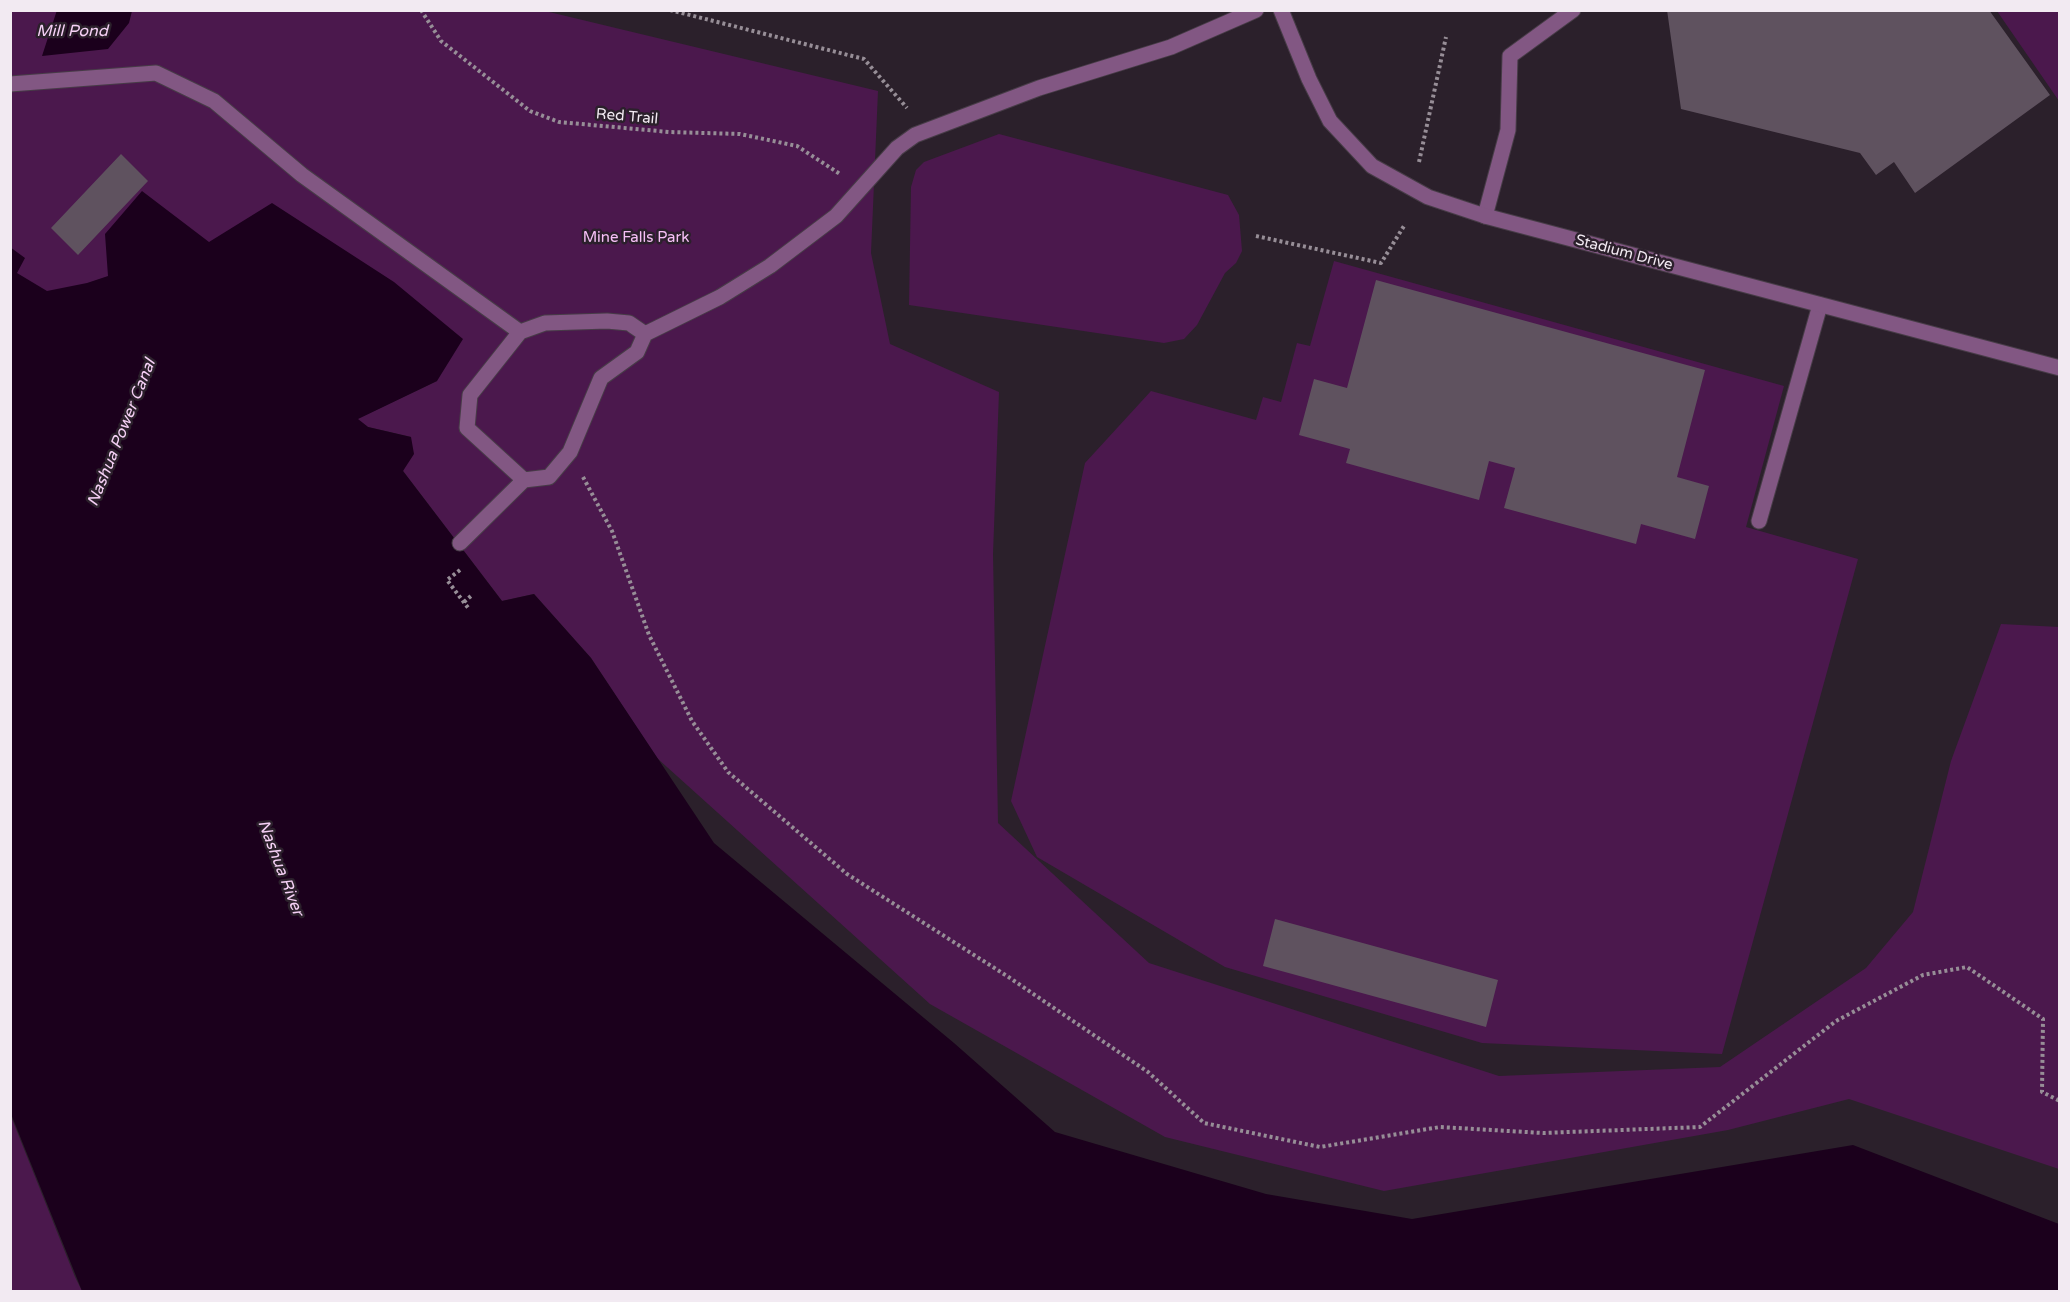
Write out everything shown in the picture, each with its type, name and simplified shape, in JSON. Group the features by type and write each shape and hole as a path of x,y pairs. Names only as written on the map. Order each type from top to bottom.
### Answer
{"street":[{"path":"460,543 524,480 549,477 570,452 601,378 637,351 645,334 720,297 770,266 836,216 897,148 915,135 1039,88 1170,47 1256,10"},
{"name":"Stadium Drive","path":"1281,10 1309,80 1330,121 1372,166 1393,180 1428,197 1485,216 2060,368"},
{"path":"1485,216 1508,130 1510,56 1573,10"},
{"path":"10,84 156,73 214,101 302,175 520,332"},
{"path":"1759,520 1820,304"},
{"path":"524,480 467,428 470,395 520,332 545,323 607,321 629,323 645,334"}],"path":[{"name":"Red Trail","path":"420,10 441,41 530,111 539,115 559,123 669,132 740,134 798,146 860,188"},
{"path":"670,10 864,59 905,108 914,106"},
{"path":"1418,164 1446,36"},
{"path":"1256,236 1381,263 1404,226"},
{"path":"570,452 612,531 660,656 692,721 728,772 847,874 1007,976 1148,1072 1204,1123 1320,1147 1440,1127 1543,1133 1700,1127 1836,1021 1923,975 1967,967 2043,1018 2042,1092 2060,1101"},
{"path":"465,566 447,580 469,609"},
{"path":"464,602 471,596"}],"green space":[{"name":"Mine Falls Park","path":"11,11 545,11 878,91 871,253 890,344 999,392 993,554 998,823 1149,963 1499,1076 1720,1067 1866,968 1913,912 1951,761 2001,624 2059,627 2059,1169 1849,1099 1728,1130 1384,1191 1165,1137 930,1004 657,758 591,658 534,594 502,601 403,471 411,437 368,427 357,419 437,381 11,445"},
{"path":"1997,11 2059,11 2059,101"},
{"path":"999,134 1228,195 1239,215 1242,251 1236,263 1225,273 1197,325 1184,339 1164,343 909,305 911,187 916,170 924,162"},
{"path":"1334,261 1784,386 1746,527 1858,559 1722,1054 1482,1043 1225,967 1037,857 1011,801 1085,463 1151,391 1256,420 1263,397 1281,402 1297,343 1310,346"},
{"path":"10,1114 75,1277 82,1291 11,1291"}],"water":[{"name":"Mill Pond","path":"57,10 132,11 129,23 108,49 42,56"},
{"path":"142,191 209,242 272,203 394,282 463,339 437,381 358,419 368,427 411,437 414,454 403,471 502,601 534,594 591,658 714,843 954,1043 1055,1132 1266,1194 1412,1219 1853,1145 2059,1224 2059,1291 82,1291 11,1114 10,247 25,258 17,273 47,291 108,276 105,234"}],"building":[{"path":"1667,10 1989,10 2050,95 1915,193 1894,162 1876,175 1860,153 1681,109"},
{"path":"121,154 148,181 78,255 51,228"},
{"path":"1376,280 1705,370 1677,477 1709,486 1695,539 1641,524 1636,544 1504,508 1515,468 1489,461 1479,500 1346,463 1350,449 1299,435 1314,379 1347,388"},
{"path":"1275,919 1498,980 1486,1027 1263,966"}],"water label":[{"name":"Nashua Power Canal","path":"122,433"},
{"name":"Nashua River","path":"280,868"}]}
